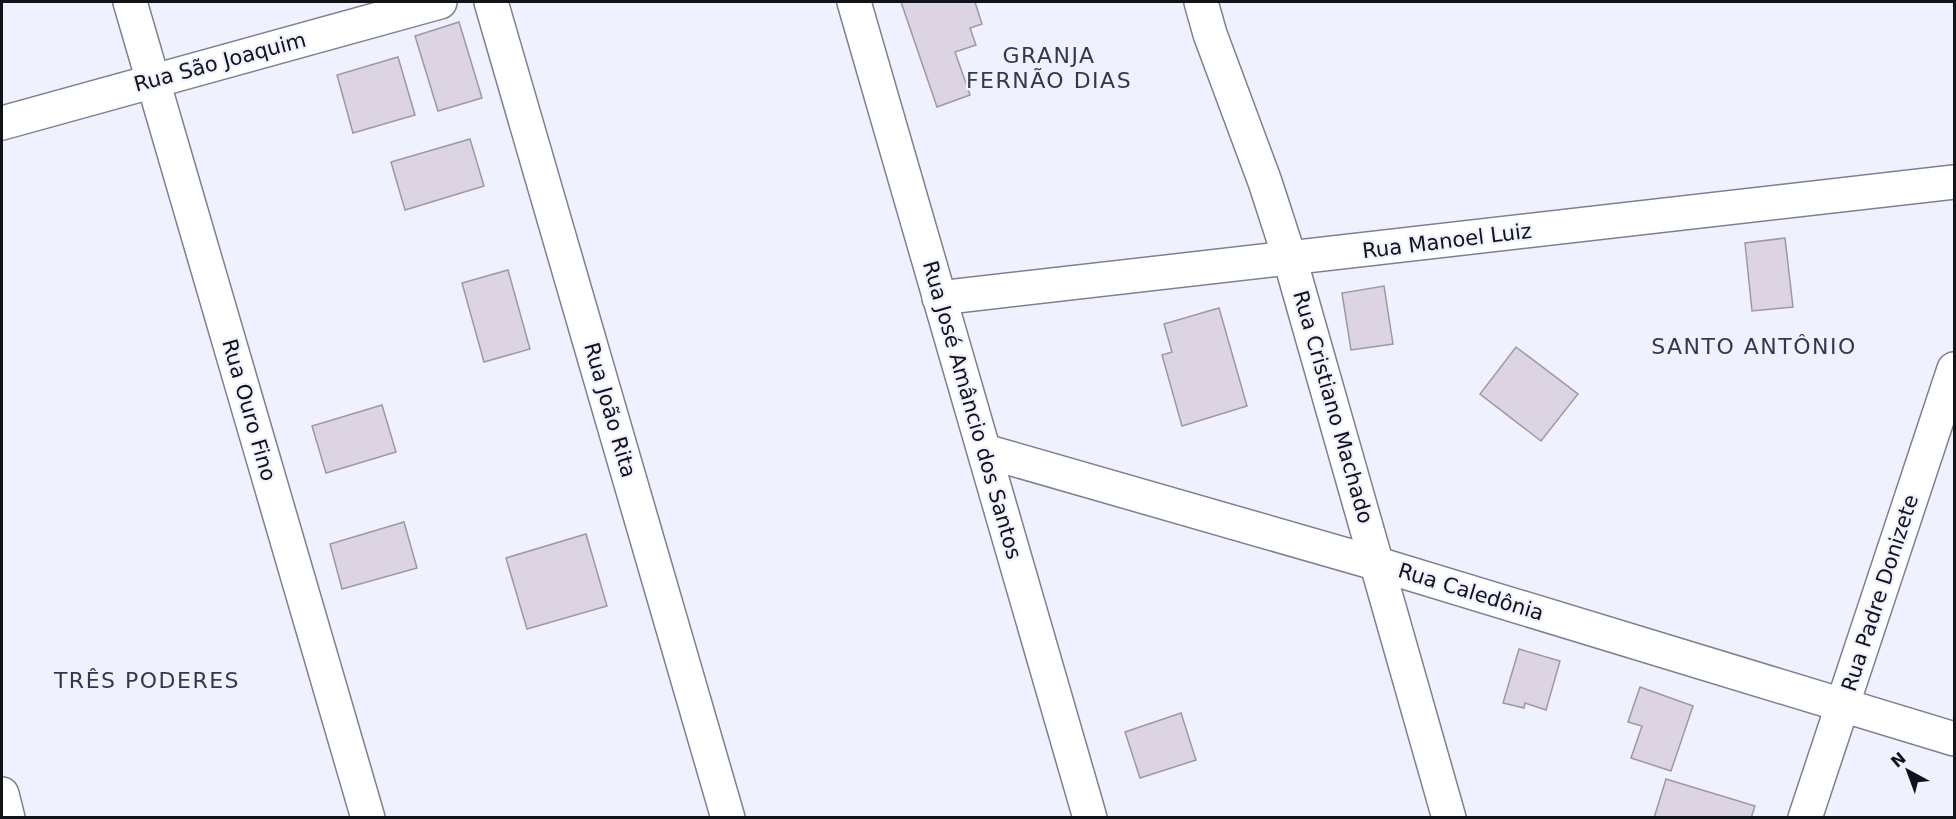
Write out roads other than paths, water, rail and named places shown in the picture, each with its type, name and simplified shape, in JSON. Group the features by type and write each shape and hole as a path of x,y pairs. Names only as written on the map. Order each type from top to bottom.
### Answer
{"street":[{"name":"Rua Ouro Fino","path":"130,2 368,818"},
{"name":"Rua São Joaquim","path":"2,123 440,2"},
{"name":"Rua João Rita","path":"491,2 728,818"},
{"name":"Rua José Amâncio dos Santos","path":"854,2 1090,818"},
{"name":"Rua Cristiano Machado","path":"1201,2 1209,34 1265,182 1290,259 1449,818"},
{"name":"Rua Manoel Luiz","path":"939,298 1954,182"},
{"name":"Rua Padre Donizete","path":"1805,818 1954,369"},
{"name":"Rua Caledônia","path":"985,451 1378,564 1954,739"},
{"path":"2,794 8,818"}],"district":[{"name":"GRANJA FERNÃO DIAS","path":"1049,68"},
{"name":"SANTO ANTÔNIO","path":"1754,346"},
{"name":"TRÊS PODERES","path":"147,680"}]}
